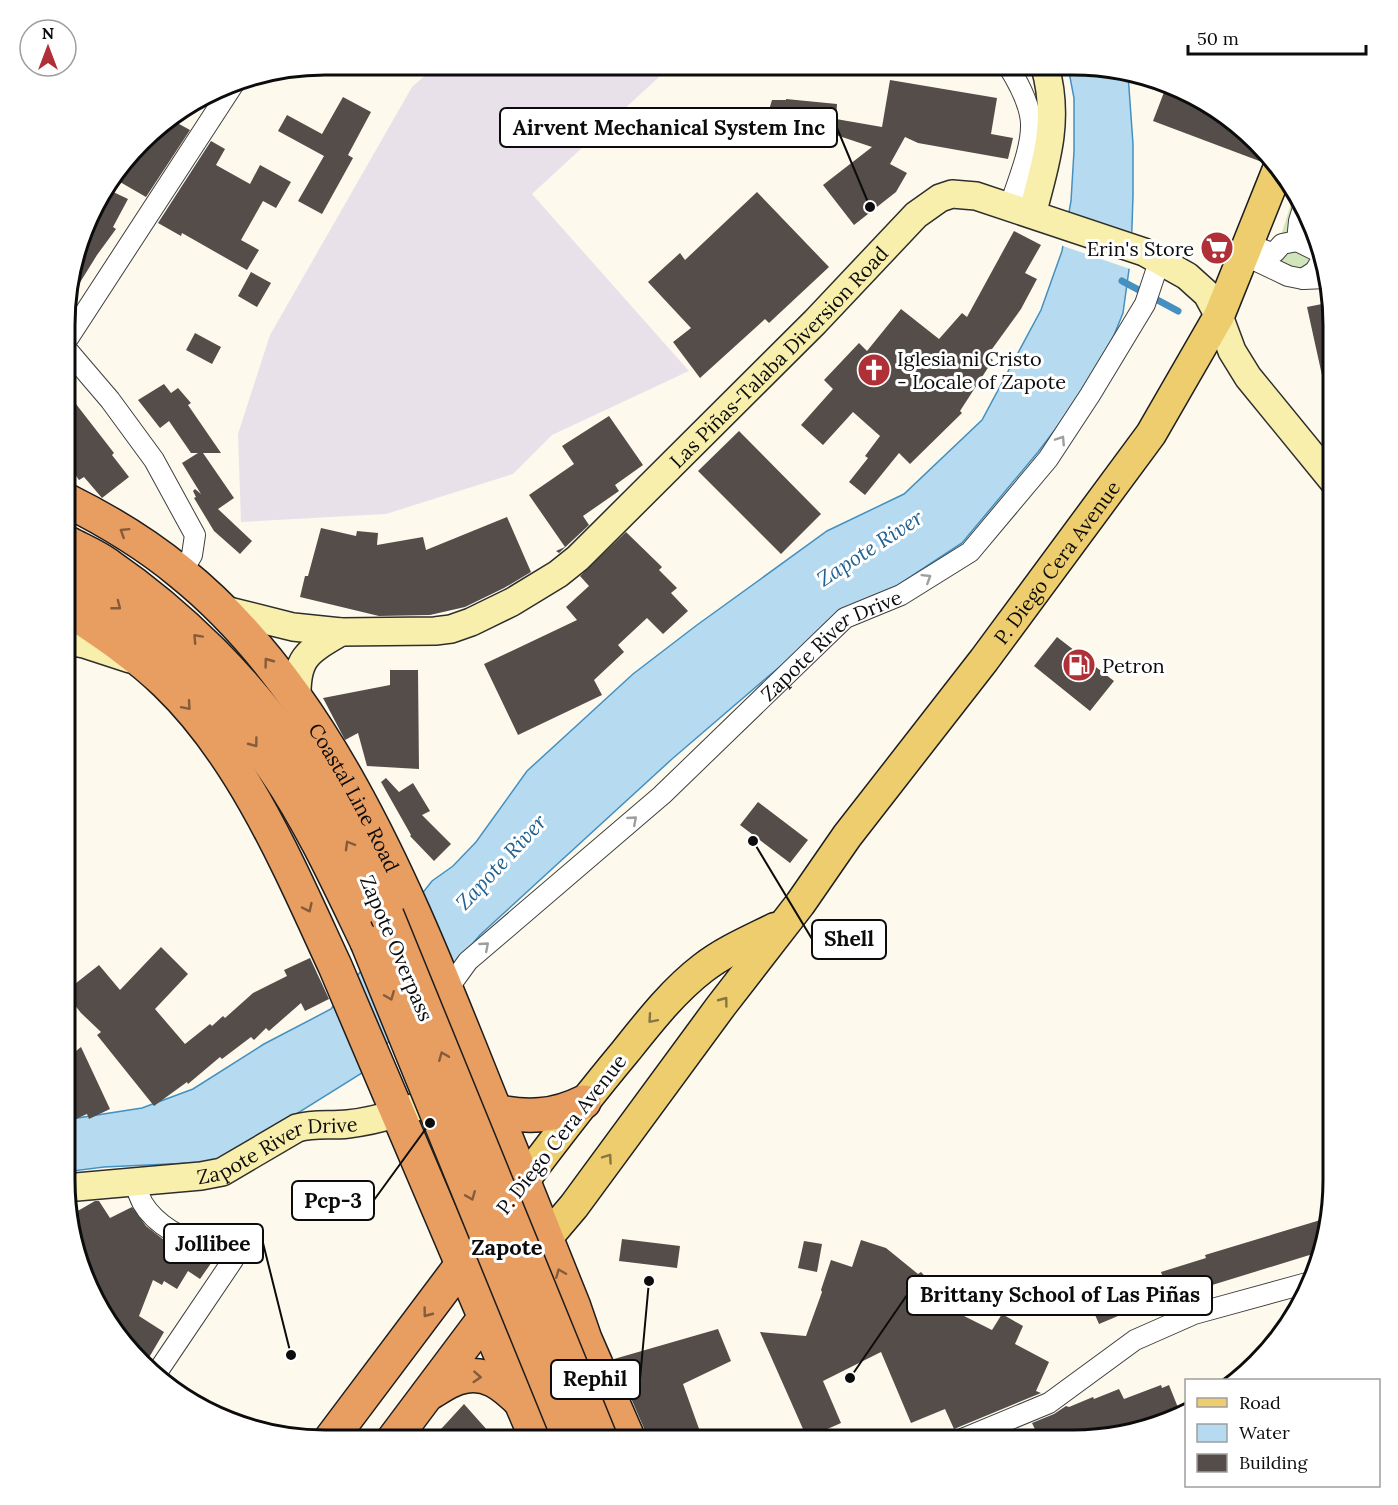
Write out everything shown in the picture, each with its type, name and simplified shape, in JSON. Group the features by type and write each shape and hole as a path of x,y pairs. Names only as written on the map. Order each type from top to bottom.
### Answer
{"highway":[{"name":"Coastal Line Road","path":"75,505 125,533 181,573 221,609 259,650 297,699 349,782 405,892 446,986 585,1339"},
{"name":"Zapote Overpass","path":"75,547 107,564 187,626 261,706 296,755 360,862 387,915 597,1430"},
{"name":"Zapote Overpass","path":"75,578 94,588 170,648 242,726 275,770 304,818 368,942 566,1430"},
{"path":"75,614 146,664 189,708 228,758 270,832 335,966 533,1430"},
{"path":"418,1161 440,1169 454,1168 493,1154 501,1146 500,1123 561,1112 584,1102"},
{"name":"P. Diego Cera Avenue","path":"337,1430 523,1182"},
{"name":"P. Diego Cera Avenue","path":"400,1430 546,1239"},
{"path":"505,1364 522,1324 540,1310 553,1309 569,1316 585,1339 625,1430"},
{"path":"426,1395 458,1378 475,1376 490,1379 505,1386 522,1404"}],"main road":[{"name":"P. Diego Cera Avenue","path":"546,1239 574,1206 621,1139 800,904 847,836 984,660 1151,434 1255,253 1275,179"},
{"name":"P. Diego Cera Avenue","path":"523,1182 641,1032 687,982 704,967 728,952 783,924"}],"street":[{"path":"1012,75 1024,99 1031,123 1021,210"},
{"path":"1021,210 1046,165 1052,129 1051,93 1047,75"},
{"path":"75,328 226,95"},
{"name":"Las Piñas-Talaba Diversion Road","path":"221,609 293,627 341,632 435,631 451,629 481,618 535,589 558,574 585,551 815,322 874,257 926,207 940,198 952,195 965,194 1021,210 1187,276 1207,294 1219,316 1232,351 1248,377 1323,469"},
{"path":"1297,240 1300,219"},
{"path":"1255,253 1275,252 1282,244 1297,240 1311,248"},
{"path":"1255,253 1288,276 1303,279 1317,270"},
{"name":"Zapote River Drive","path":"446,986 468,961 662,795 845,618 901,595 970,552 1048,459 1145,304 1153,263"},
{"path":"75,359 110,400 154,460 195,535 192,555 181,573"},
{"name":"Las Piñas-Talaba Diversion Road","path":"297,699 296,679 303,660 315,647 341,632"},
{"path":"75,643 146,664"},
{"name":"Zapote River Drive","path":"75,1187 201,1176 222,1172 297,1128 310,1125 346,1125 399,1114 483,1081"},
{"path":"136,1181 139,1195 151,1213 179,1235 195,1240 227,1242 236,1250 233,1260 160,1368"},
{"path":"984,1430 1049,1403 1135,1340 1194,1314 1300,1285"}],"shaded area":[{"path":"426,75 661,75 532,194 689,371 552,435 513,474 386,514 241,522 238,434 270,335 412,87"}],"green space":[{"path":"1291,203 1310,244 1317,271 1292,276 1272,264"}],"water":[{"name":"Zapote River","path":"1070,75 1106,77 1129,82 1133,144 1133,196 1131,255 1123,313 1108,350 1084,392 1038,452 962,543 895,587 842,616 672,759 480,935 362,1073 240,1149 213,1162 104,1167 75,1171 75,1118 142,1108 193,1089 264,1044 331,1009 432,881 453,866 476,842 527,771 633,674 827,531 904,494 982,420 1041,310 1062,251 1071,201 1074,98"}],"pier":[{"path":"1066,211 1135,233 1133,270 1060,245"}],"building":[{"path":"890,80 997,98 991,134 1013,138 1008,159 918,143 905,137 890,164 907,173 896,192 854,225 823,185 872,147 812,127 812,136 761,136 772,100 786,99 837,104 836,119 882,127"},
{"path":"1164,92 1212,117 1238,137 1262,162 1262,162 1153,121"},
{"path":"343,97 371,112 348,155 353,158 322,214 298,201 324,156 278,131 287,115 322,134"},
{"path":"178,123 190,130 146,197 120,182 148,148"},
{"path":"211,141 225,149 216,165 250,184 260,165 291,182 276,208 263,201 241,240 259,250 247,270 182,233 181,236 158,223"},
{"path":"113,192 128,199 113,227 116,229 78,285 88,244"},
{"path":"757,192 829,267 769,323 765,319 700,378 673,342 691,328 648,282 680,253 685,260"},
{"path":"1014,231 1041,245 1025,273 1037,279 1021,309 987,356 993,360 960,411 962,413 910,464 899,453 865,495 849,482 868,458 865,456 880,436 853,412 823,445 801,425 833,389 824,380 859,343 867,351 901,309 939,339 962,313 967,317"},
{"path":"251,272 271,283 257,307 238,296"},
{"path":"1322,304 1323,380 1307,307"},
{"path":"195,333 221,347 212,364 186,350"},
{"path":"164,384 171,393 178,388 191,403 188,405 221,453 203,453 234,498 218,509 252,541 240,554 214,531 194,498 196,497 193,491 195,489 201,494 182,463 198,453 191,453 169,421 160,428 138,400"},
{"path":"75,403 114,453 112,455 129,477 102,498 84,477 79,480 75,474"},
{"path":"609,416 643,465 615,485 619,491 583,516 589,525 559,553 556,551 565,547 529,495 574,464 562,446"},
{"path":"739,431 821,514 781,554 698,471"},
{"path":"507,517 531,572 465,607 430,615 379,616 300,597 321,528 356,536 357,531 378,533 377,545 423,537 426,550"},
{"path":"626,532 662,567 659,570 677,588 671,593 688,611 663,634 647,618 618,645 624,652 594,680 602,695 518,735 484,664 577,620 566,607 589,586 580,576"},
{"path":"1057,637 1114,681 1090,711 1034,666"},
{"path":"390,670 418,670 419,769 367,766 358,733 345,740 323,698 390,685"},
{"path":"386,778 399,792 413,783 430,811 422,815 451,844 434,861 410,836 381,782"},
{"path":"758,802 808,840 790,863 740,825"},
{"path":"161,947 188,974 155,1009 185,1044 210,1024 212,1026 223,1016 225,1018 253,993 287,976 284,970 310,958 329,999 305,1011 301,1003 269,1031 266,1028 254,1040 251,1037 222,1059 220,1057 188,1084 187,1082 154,1106 97,1035 101,1032 75,1005 75,984 99,965 120,990"},
{"path":"81,1047 110,1109 89,1119 87,1114 75,1119 75,1052"},
{"path":"99,1201 110,1218 132,1207 146,1226 164,1240 184,1250 205,1252 214,1259 200,1279 188,1271 177,1289 164,1281 162,1285 153,1280 139,1316 164,1332 149,1358 117,1319 101,1291 88,1261 77,1211"},
{"path":"1320,1220 1312,1254 1170,1298 1161,1272 1206,1258 1205,1255"},
{"path":"622,1239 680,1246 677,1268 619,1261"},
{"path":"861,1240 886,1248 918,1274 921,1272 960,1314 992,1330 1002,1314 1023,1326 1015,1344 1049,1362 1036,1391 1041,1393 954,1429 945,1409 911,1423 881,1352 823,1381 841,1423 825,1430 803,1430 760,1332 806,1336 831,1260 852,1267"},
{"path":"804,1241 822,1244 817,1272 798,1268"},
{"path":"1128,1285 1137,1308 1099,1324 1089,1301"},
{"path":"718,1329 731,1361 683,1384 699,1430 645,1430 614,1359"},
{"path":"1161,1385 1162,1388 1169,1385 1178,1407 1154,1417 1106,1428 1035,1430 1032,1423 1066,1406 1069,1407 1093,1397 1094,1399 1119,1389 1124,1399"},
{"path":"464,1404 487,1430 440,1430"}],"waterway":[{"path":"1122,281 1178,311"}],"place":[{"name":"Airvent Mechanical System Inc","path":"870,207"},
{"name":"Erin's Store","path":"1217,248"},
{"name":"Iglesia ni Cristo - Locale of Zapote","path":"874,370"},
{"name":"Petron","path":"1079,665"},
{"name":"Shell","path":"753,841"},
{"name":"Pcp-3","path":"430,1123"},
{"name":"Rephil","path":"649,1281"},
{"name":"Jollibee","path":"291,1355"},
{"name":"Brittany School of Las Piñas","path":"850,1378"}],"district":[{"name":"Zapote","path":"507,1247"}]}
